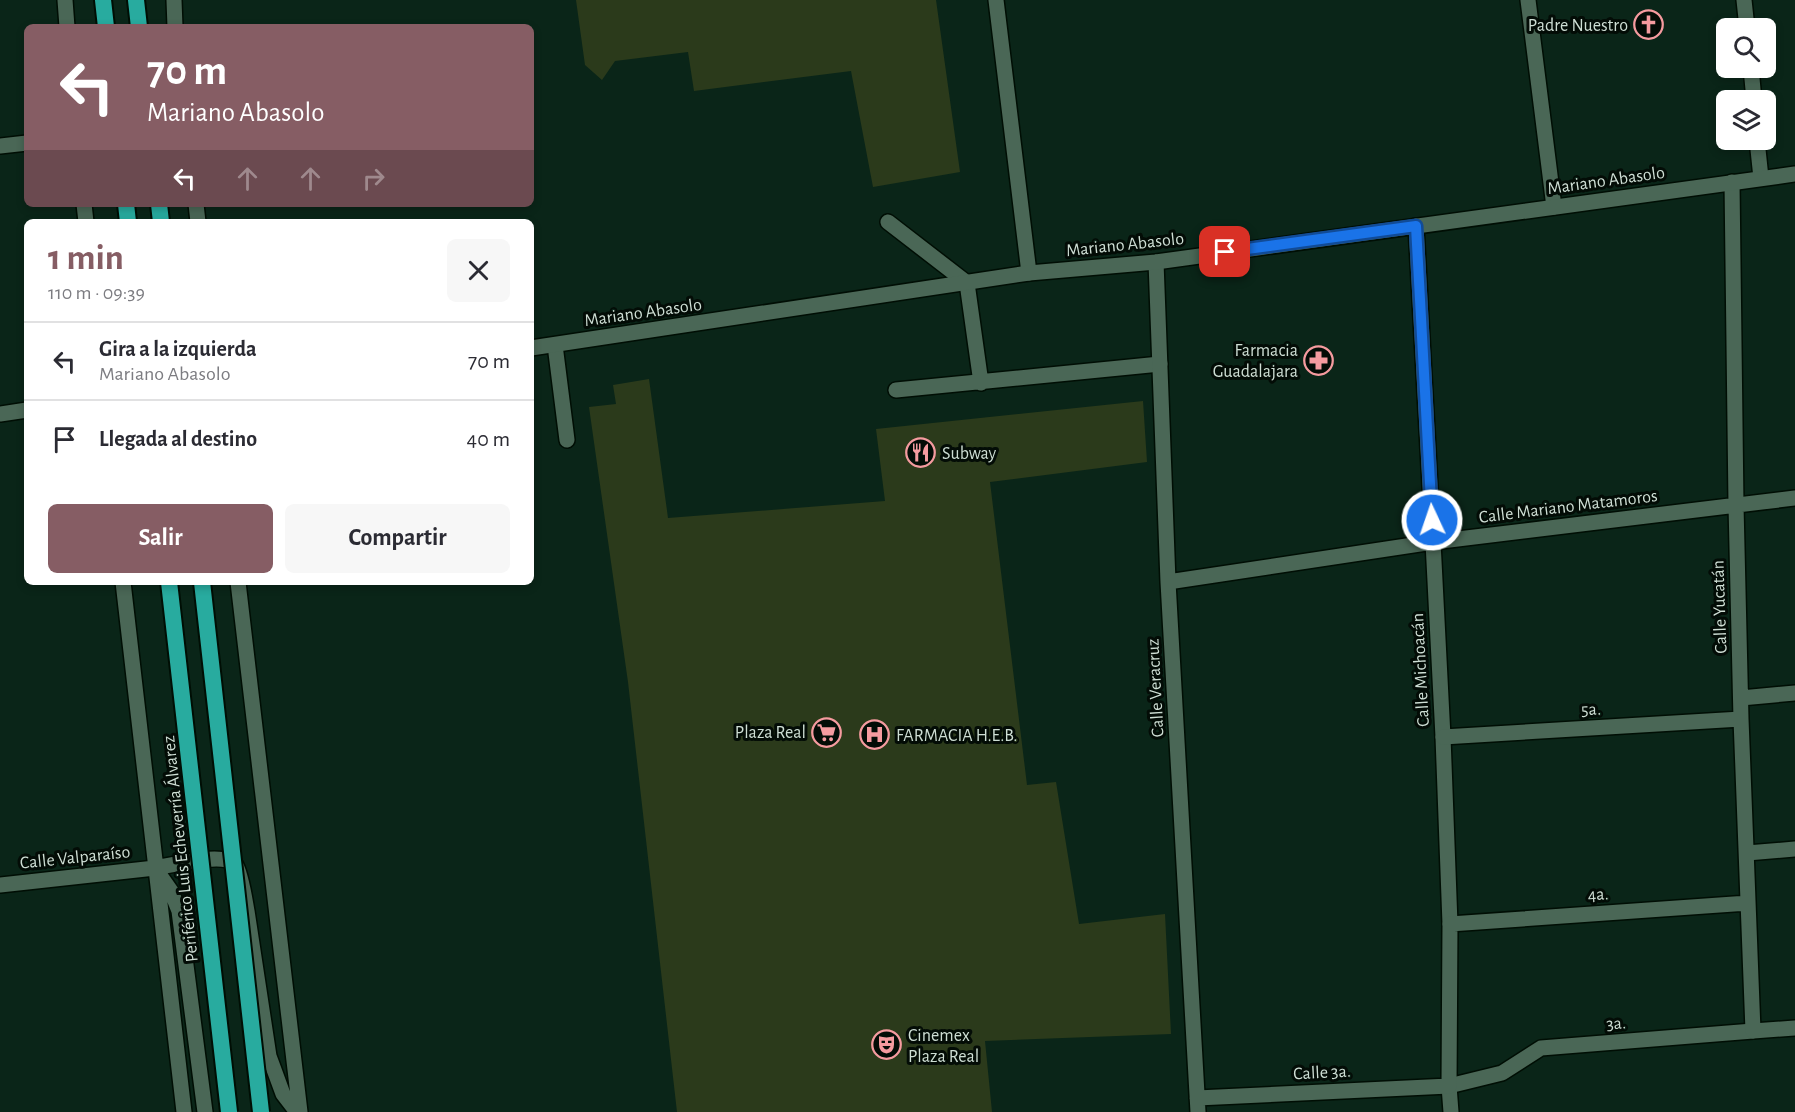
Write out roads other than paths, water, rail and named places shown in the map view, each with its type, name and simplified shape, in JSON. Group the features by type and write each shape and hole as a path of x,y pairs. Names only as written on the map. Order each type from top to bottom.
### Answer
{"highway":[{"path":"103,0 106,24"},
{"path":"136,0 139,24"},
{"name":"Periférico Luis Echeverría Álvarez","path":"169,585 229,1112"},
{"path":"202,585 261,1112"}],"street":[{"path":"65,0 67,24"},
{"path":"174,0 175,24"},
{"path":"996,0 1029,273"},
{"path":"1528,0 1554,207"},
{"path":"1744,0 1746,18"},
{"path":"0,146 24,143"},
{"path":"1758,150 1761,178"},
{"name":"Mariano Abasolo","path":"534,348 1029,273 1156,261 1795,174"},
{"name":"Calle Yucatán","path":"1732,182 1741,719 1753,1031"},
{"path":"888,222 967,283 981,383"},
{"name":"Calle Michoacán","path":"1416,226 1443,737 1450,924 1450,1112"},
{"name":"Calle Veracruz","path":"1156,261 1168,582 1197,1105"},
{"path":"555,345 567,440"},
{"path":"896,390 1160,364"},
{"path":"0,414 24,410"},
{"name":"Calle Mariano Matamoros","path":"1168,582 1433,542 1795,498"},
{"path":"123,585 184,1112"},
{"path":"238,585 298,1112"},
{"path":"1741,698 1795,693"},
{"name":"5a.","path":"1443,737 1741,719"},
{"path":"1747,853 1795,849"},
{"name":"Calle Valparaíso","path":"0,885 219,859 228,860 236,865 247,910 269,1056 283,1094 298,1112"},
{"path":"155,868 171,891 179,911 205,1112"},
{"name":"4a.","path":"1450,924 1748,903"},
{"name":"3a.","path":"1449,1086 1502,1073 1541,1048 1795,1028"},
{"name":"Calle 3a.","path":"1197,1105 1449,1086"}],"place":[{"name":"Padre Nuestro","path":"1649,25"},
{"name":"Farmacia Guadalajara","path":"1319,360"},
{"name":"Subway","path":"921,453"},
{"name":"Plaza Real","path":"827,732"},
{"name":"FARMACIA H.E.B.","path":"875,735"},
{"name":"Cinemex Plaza Real","path":"887,1045"}]}
